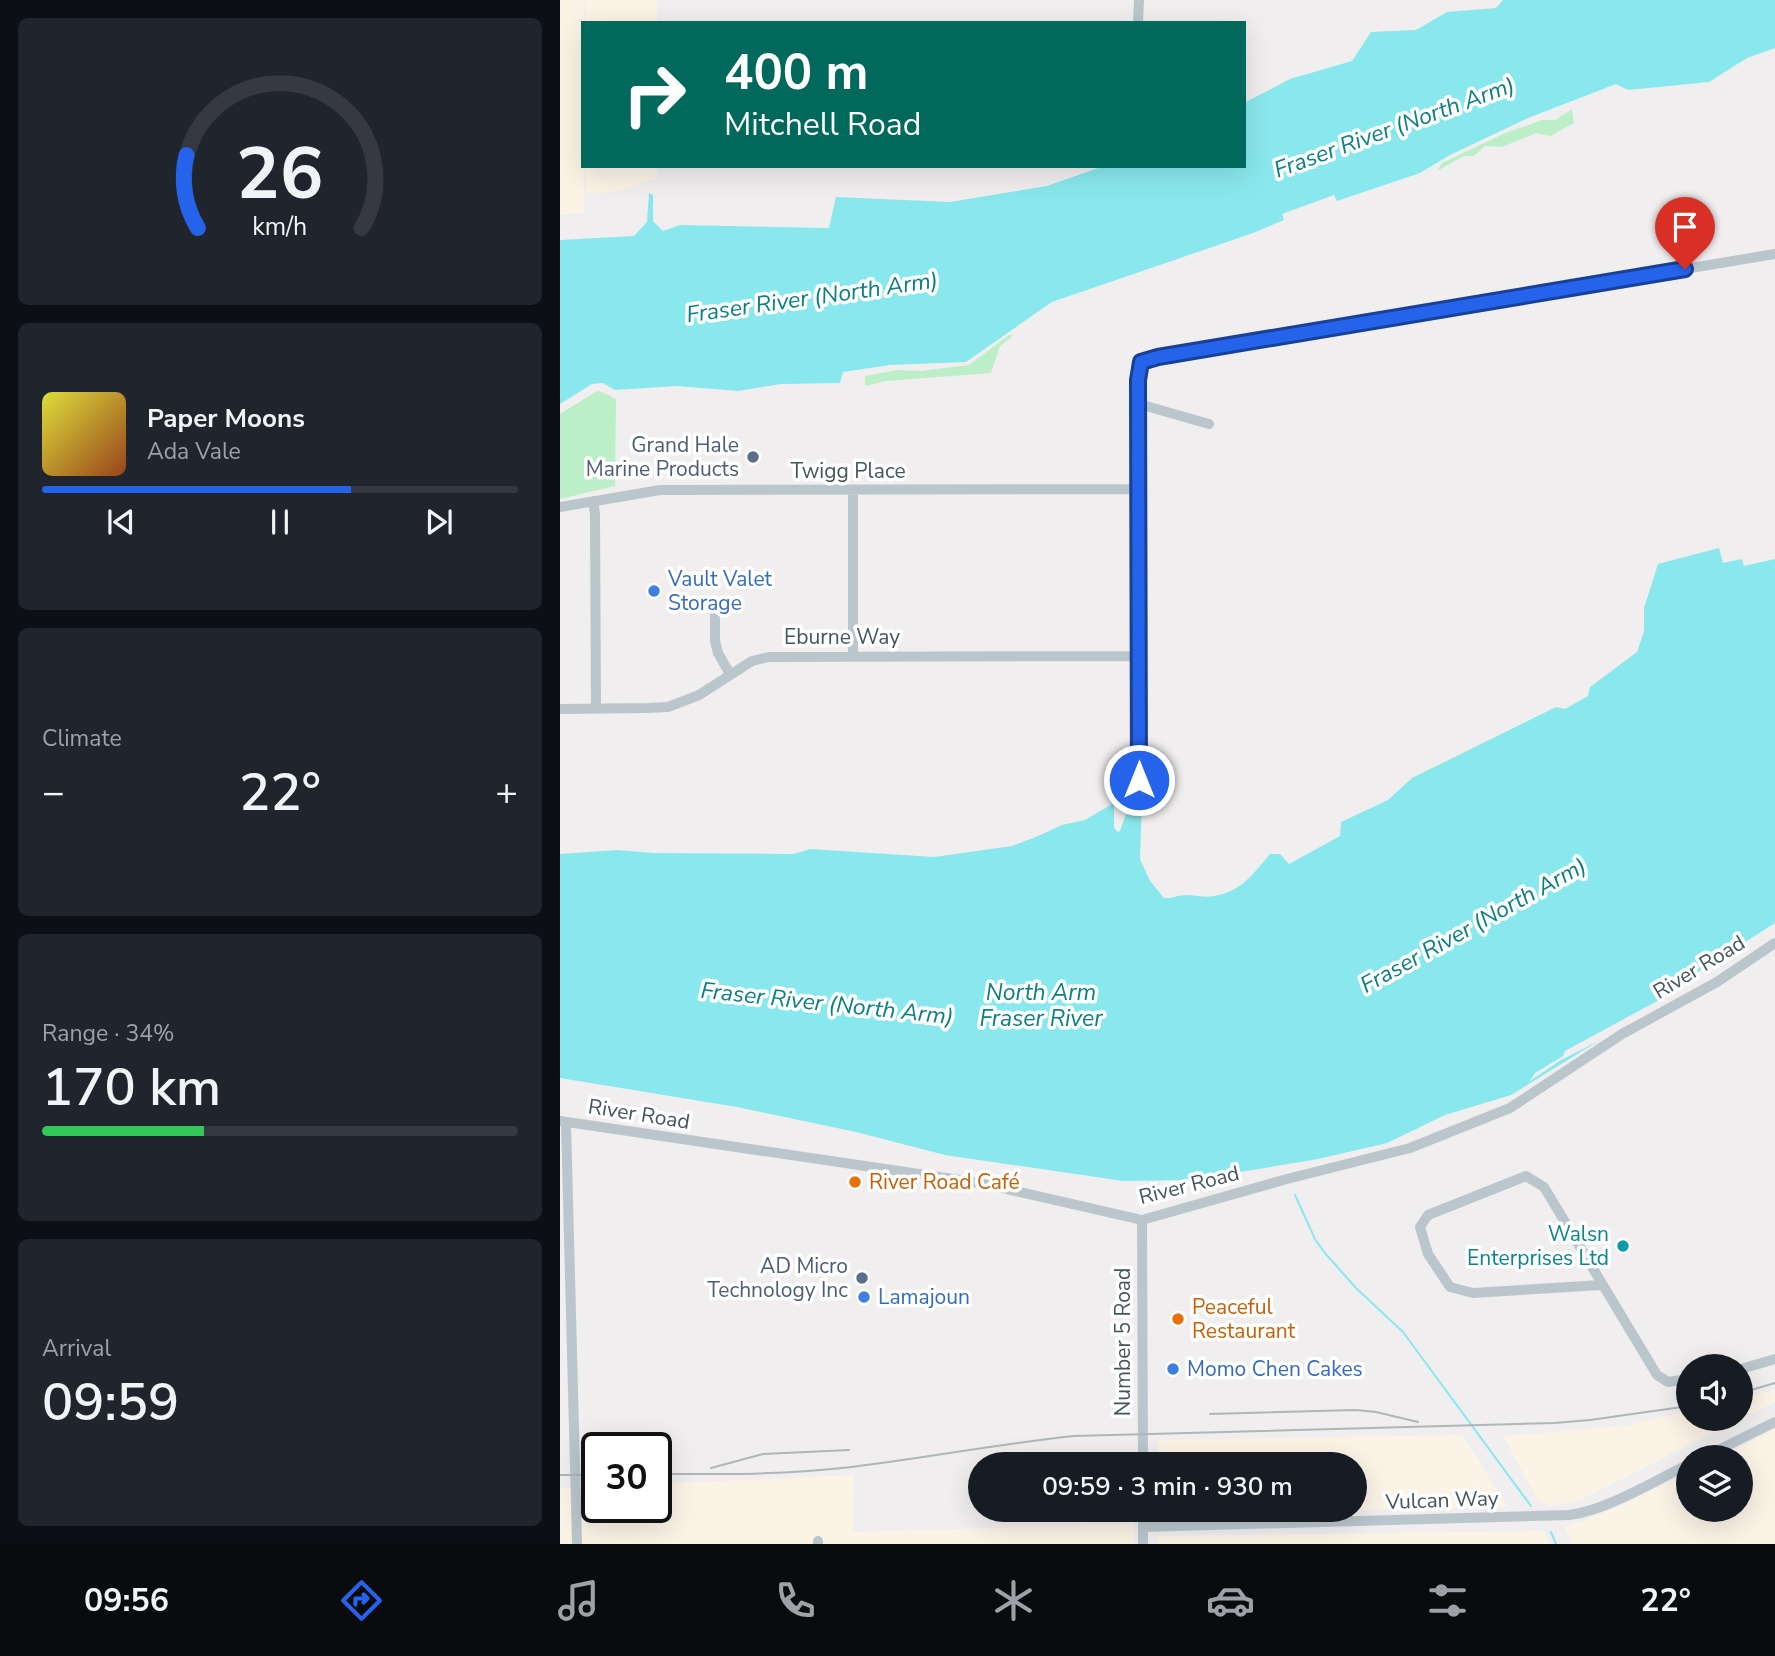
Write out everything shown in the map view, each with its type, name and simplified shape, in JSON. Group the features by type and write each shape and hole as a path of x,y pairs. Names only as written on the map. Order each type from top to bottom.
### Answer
{"street":[{"path":"1138,21 1139,0"},
{"path":"1139,780 1138,380 1141,362 1775,254"},
{"path":"1139,404 1209,424"},
{"name":"Twigg Place","path":"560,507 660,490 1138,489"},
{"path":"853,491 853,656"},
{"path":"593,501 596,708"},
{"path":"715,609 715,641 718,653 730,674"},
{"name":"Eburne Way","path":"560,709 668,707 699,695 752,661 778,657 1138,656"},
{"path":"1118,766 1139,766"},
{"name":"River Road","path":"563,1121 980,1183 1142,1220 1273,1182 1410,1148 1510,1108 1622,1034 1717,982 1775,943"},
{"path":"563,1121 577,1544"},
{"path":"1601,1285 1473,1293 1450,1287 1428,1254 1420,1227 1428,1215 1526,1176 1544,1187 1657,1376 1668,1382 1676,1381"},
{"name":"Number 5 Road","path":"1142,1220 1143,1452"},
{"path":"1753,1365 1775,1359"},
{"path":"1728,1445 1775,1422"},
{"name":"Vulcan Way","path":"1143,1527 1569,1516 1595,1509 1676,1470"},
{"path":"1143,1522 1143,1544"}],"shaded area":[{"path":"560,0 584,0 584,21 581,21 581,168 584,168 584,213 560,215"},
{"path":"585,0 657,0 657,21 585,21"},
{"path":"586,168 657,168 657,178 618,191 586,194"},
{"path":"1775,1390 1775,1402 1753,1413 1753,1395"},
{"path":"1676,1414 1676,1431 1716,1431 1689,1445 1676,1445 1676,1451 1582,1499 1556,1506 1539,1502 1503,1436 1624,1426"},
{"path":"1775,1429 1775,1544 1572,1544 1565,1527 1609,1511 1676,1478 1676,1522 1753,1522 1753,1445 1744,1445"},
{"path":"1462,1435 1507,1506 1367,1510 1367,1452 1158,1452 1158,1440"},
{"path":"854,1475 853,1532 1134,1524 1134,1544 560,1544 560,1488 581,1487 581,1523 672,1523 672,1483"},
{"path":"1544,1531 1550,1544 1158,1544 1158,1536"}],"green space":[{"path":"1572,109 1574,123 1550,136 1536,133 1502,147 1485,146 1474,156 1464,156 1437,171 1442,163 1503,134 1542,120 1555,120"},
{"path":"1009,335 1014,335 1000,346 991,373 886,381 865,386 865,376 897,370 920,371 969,365"},
{"path":"597,391 616,399 615,486 560,499 560,414"}],"water":[{"name":"Fraser River (North Arm)","path":"1503,0 1775,0 1775,48 1747,58 1709,82 1628,90 1616,84 1528,118 1450,155 1420,173 1337,201 1334,195 1282,214 1284,220 1253,233 1052,302 966,362 890,365 843,372 840,383 781,384 738,391 677,386 615,390 603,383 592,384 560,404 560,240 634,236 647,222 649,193 653,195 653,221 663,231 680,225 829,228 836,197 950,202 1047,186 1098,168 1246,168 1246,102 1290,79 1352,61 1371,32 1416,30 1447,12 1496,8"},
{"name":"North Arm Fraser River","path":"1719,548 1723,563 1742,559 1744,566 1775,559 1775,932 1511,1095 1445,1115 1387,1143 1318,1159 1192,1180 1123,1181 945,1155 856,1132 737,1107 560,1078 560,854 618,850 653,853 794,854 810,849 934,857 1012,846 1062,825 1085,820 1114,803 1114,828 1118,832 1128,808 1130,794 1142,799 1140,859 1150,881 1164,898 1186,895 1211,897 1223,894 1246,881 1270,854 1280,854 1289,864 1340,836 1341,822 1388,800 1412,778 1556,707 1565,709 1588,696 1590,687 1637,652 1644,631 1644,608 1658,564"}],"pier":[{"path":"1775,923 1775,936 1738,960 1642,1019 1561,1060 1530,1081 1535,1073 1563,1056 1565,1051 1659,1000 1662,995"}],"waterway":[{"path":"1132,787 1135,797"},
{"path":"1295,1195 1315,1239 1324,1252 1356,1288 1403,1332 1531,1506"},
{"path":"1551,1532 1556,1544"}],"railway":[{"path":"1753,1389 1775,1383"},
{"path":"672,1474 819,1470 1074,1436 1554,1423 1676,1408"},
{"path":"1210,1414 1356,1410 1418,1422"},
{"path":"711,1468 763,1454 849,1450"},
{"path":"560,1475 581,1475"}],"place":[{"name":"Grand Hale Marine Products","path":"753,457"},
{"name":"Vault Valet Storage","path":"654,591"},
{"name":"River Road Café","path":"855,1182"},
{"name":"Walsn Enterprises Ltd","path":"1623,1246"},
{"name":"AD Micro Technology Inc","path":"862,1278"},
{"name":"Lamajoun","path":"864,1297"},
{"name":"Peaceful Restaurant","path":"1178,1319"},
{"name":"Momo Chen Cakes","path":"1173,1369"}],"route":[{"path":"1139,780 1138,380 1141,362 1685,269"}]}
